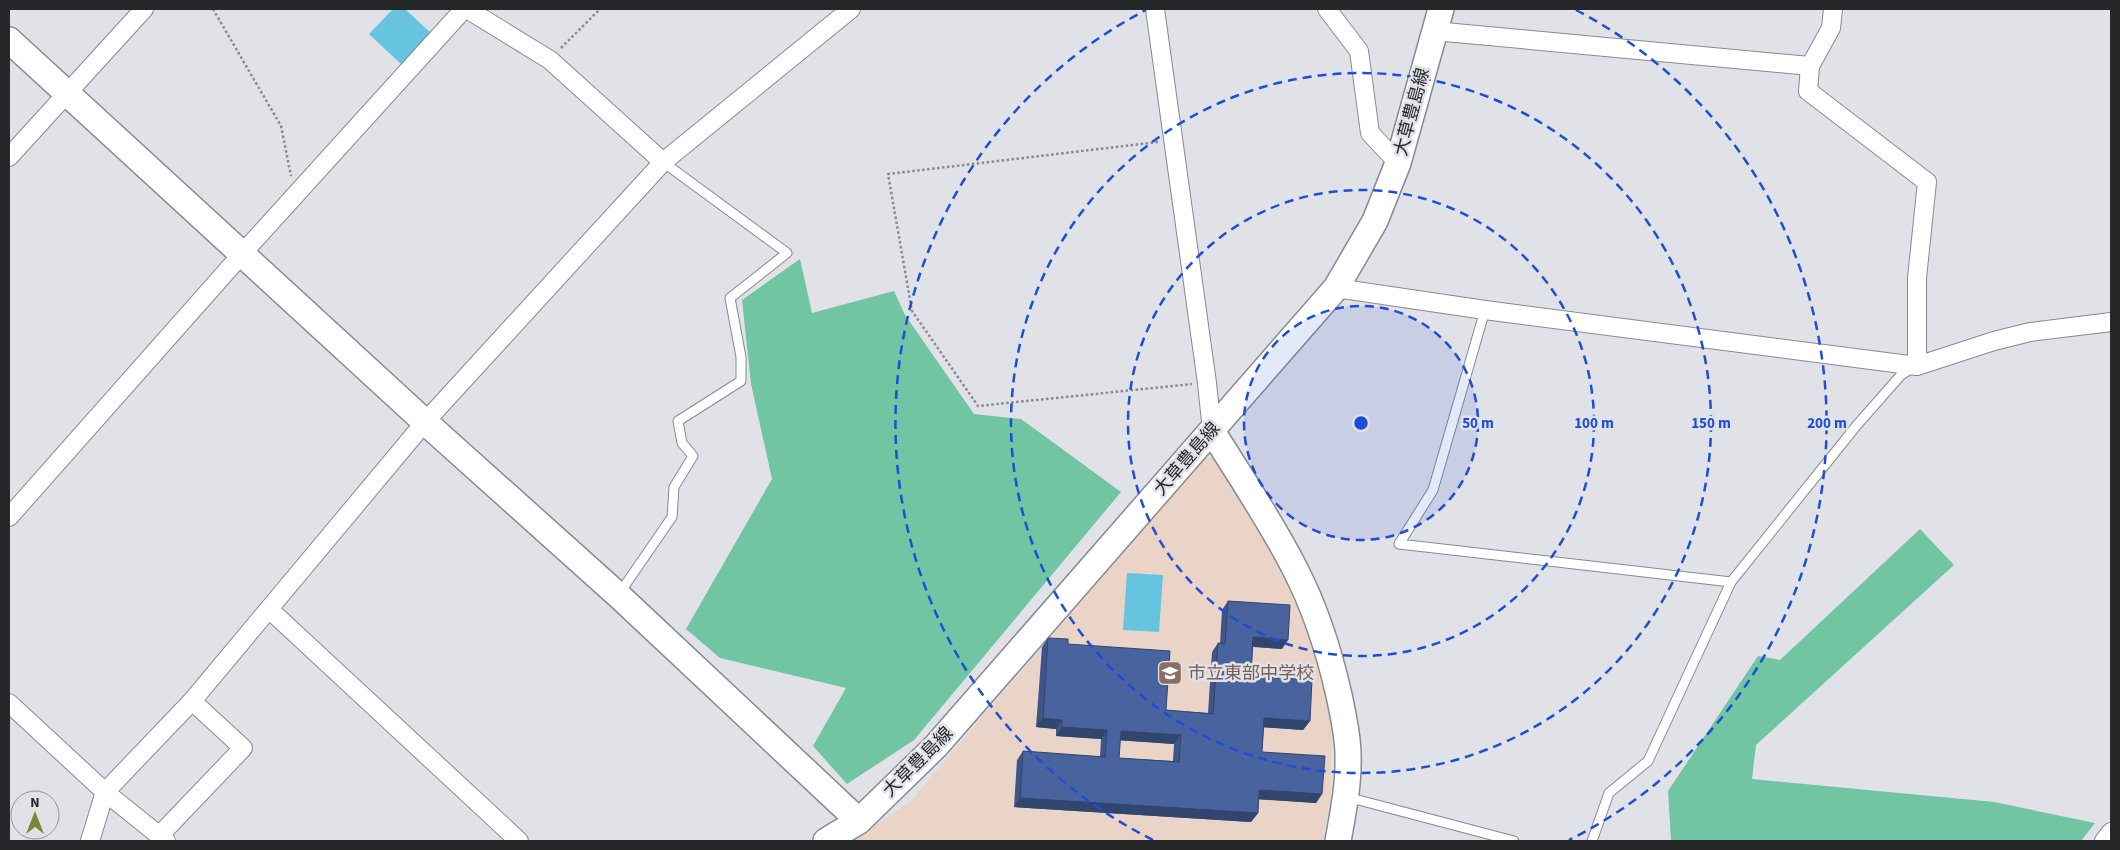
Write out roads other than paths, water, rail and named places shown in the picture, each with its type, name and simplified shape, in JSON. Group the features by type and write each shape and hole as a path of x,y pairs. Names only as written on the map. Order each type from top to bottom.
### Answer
{"street":[{"path":"9,157 144,9"},
{"path":"9,518 241,254 465,9 550,60 663,162"},
{"path":"90,841 105,792 192,701 270,610 425,422 663,162 851,9"},
{"path":"1155,9 1207,382 1212,431 1266,516 1295,568 1316,617 1333,667 1344,720 1348,754 1346,796 1338,841"},
{"path":"1328,9 1359,51 1370,133 1398,163"},
{"path":"1834,9 1831,28 1810,66 1808,91 1927,182 1917,278 1917,366"},
{"path":"1437,20 1810,66"},
{"name":"大草豊島線","path":"826,841 858,820 936,746 1336,288 1375,222 1398,163 1437,20"},
{"path":"9,40 425,422 618,595 858,820"},
{"path":"1336,288 1485,310 1917,366 1994,341 2030,332 2111,322"},
{"path":"270,610 519,841"},
{"path":"9,703 105,792 163,838 243,748 192,701"},
{"path":"2104,841 2111,832"}],"lane":[{"path":"618,595 672,517 674,487 693,456 682,443 678,421 741,381 741,357 730,298 787,253 663,162"},
{"path":"1485,310 1432,490 1399,544 1731,582"},
{"path":"1592,841 1609,793 1648,761 1731,582 1857,425 1901,375 1917,366"},
{"path":"1346,796 1514,841"}],"water":[{"path":"393,9 405,9 433,35 403,66 369,34"},
{"path":"1127,573 1163,575 1159,632 1123,630"}],"place":[{"name":"市立東部中学校","path":"1170,673"}]}
